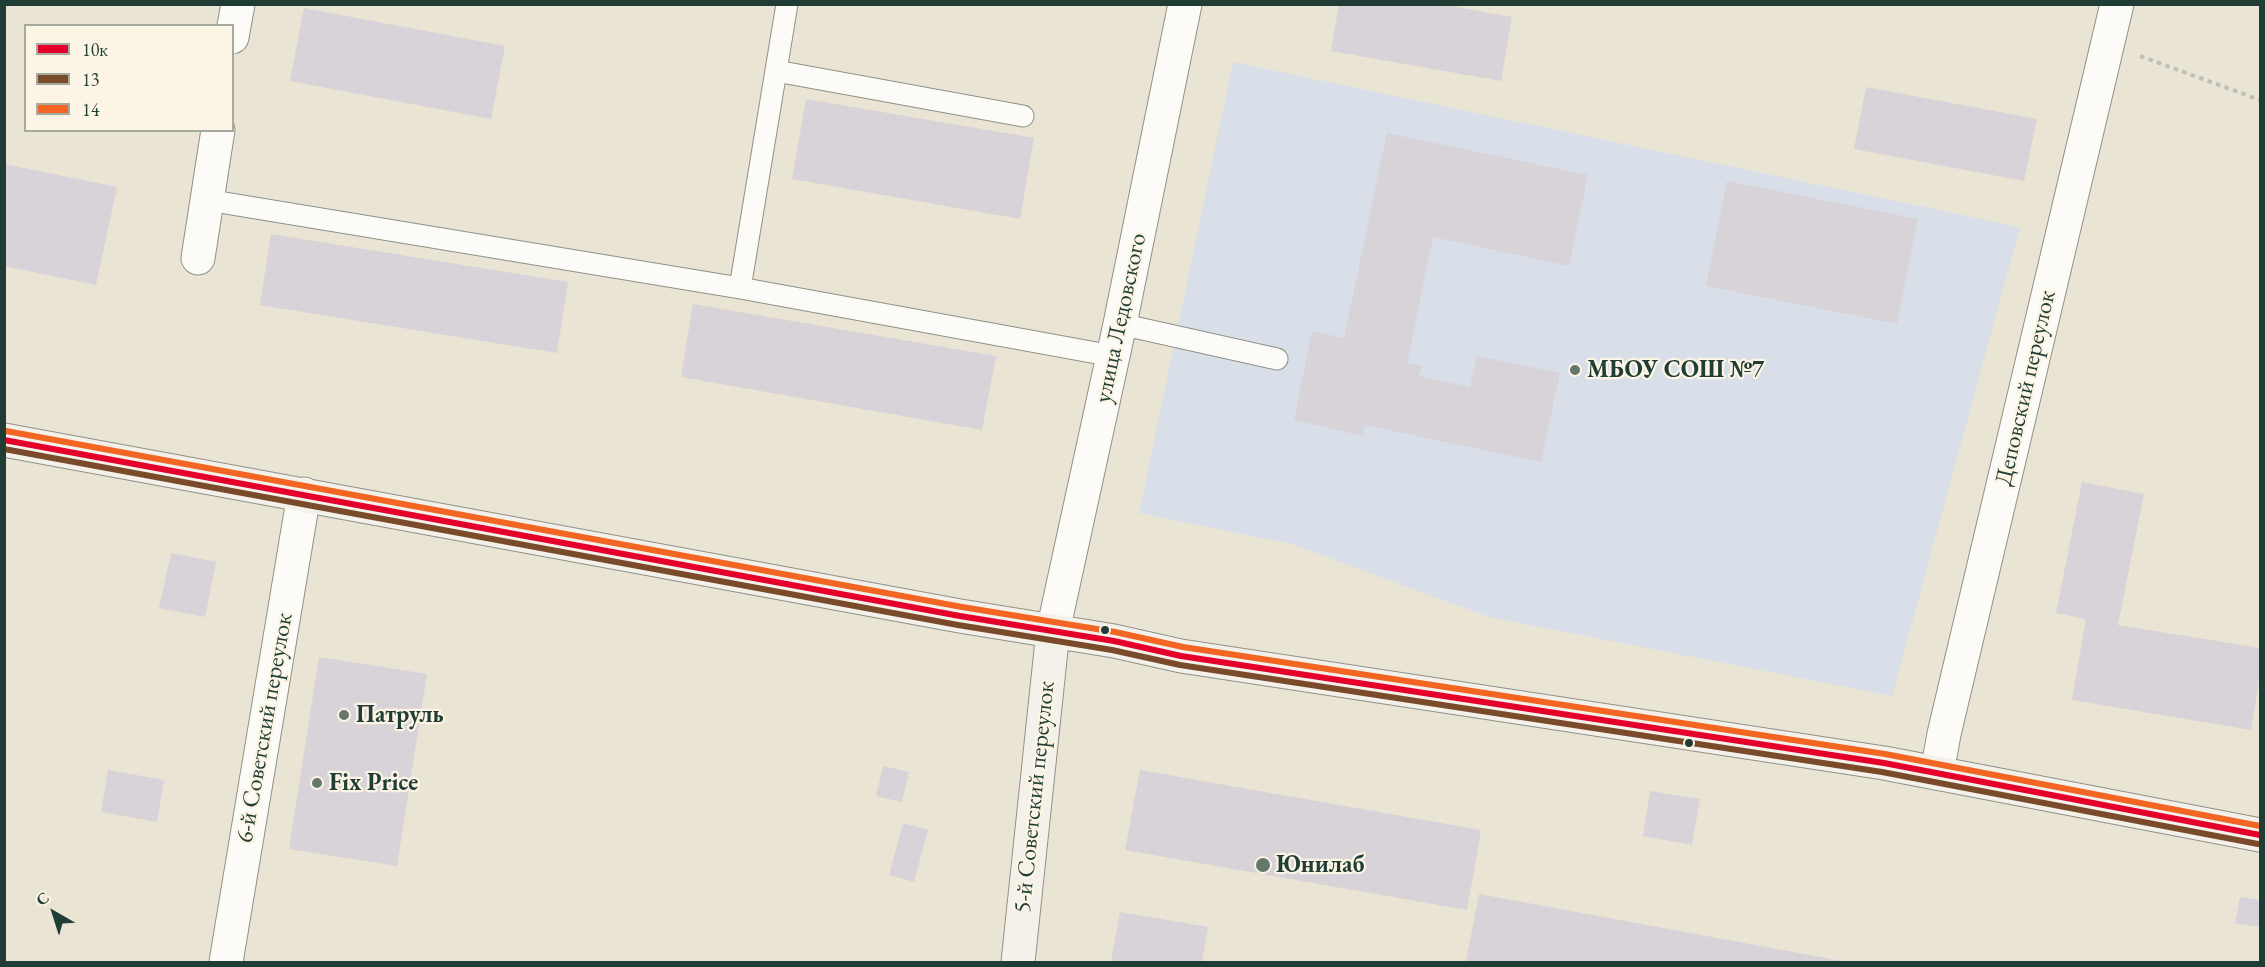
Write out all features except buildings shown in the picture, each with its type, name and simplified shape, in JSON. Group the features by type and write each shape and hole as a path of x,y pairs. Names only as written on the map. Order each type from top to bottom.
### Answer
{"main road":[{"path":"4,440 1181,656 1937,773 2260,835"},
{"name":"5-й Советский переулок","path":"1018,963 1053,631"}],"street":[{"path":"234,26 238,4"},
{"name":"улица Ледовского","path":"1053,631 1120,324 1185,4"},
{"name":"Деповский переулок","path":"1937,773 1944,734 2117,4"},
{"path":"198,258 218,132"},
{"name":"6-й Советский переулок","path":"226,963 304,494"}],"lane":[{"path":"740,288 787,4"},
{"path":"776,71 1023,116"},
{"path":"207,200 740,288 1113,356"},
{"path":"1120,324 1277,358"}],"path":[{"path":"2108,44 2260,100"}],"shaded area":[{"name":"МБОУ СОШ №7","path":"1233,62 2020,227 1892,696 1489,617 1291,544 1139,513"}],"transit line":[{"name":"14","path":"6,431 962,607 1115,632 1183,647 1885,754 2260,826"},
{"name":"10к","path":"4,440 960,616 1114,641 1181,656 1884,763 2260,835"},
{"name":"13","path":"4,449 958,625 1112,650 1180,665 1882,772 2258,844"}],"place":[{"name":"МБОУ СОШ №7","path":"1575,370"},
{"name":"Патруль","path":"344,715"},
{"name":"Fix Price","path":"317,783"},
{"name":"Юнилаб","path":"1263,865"}]}
